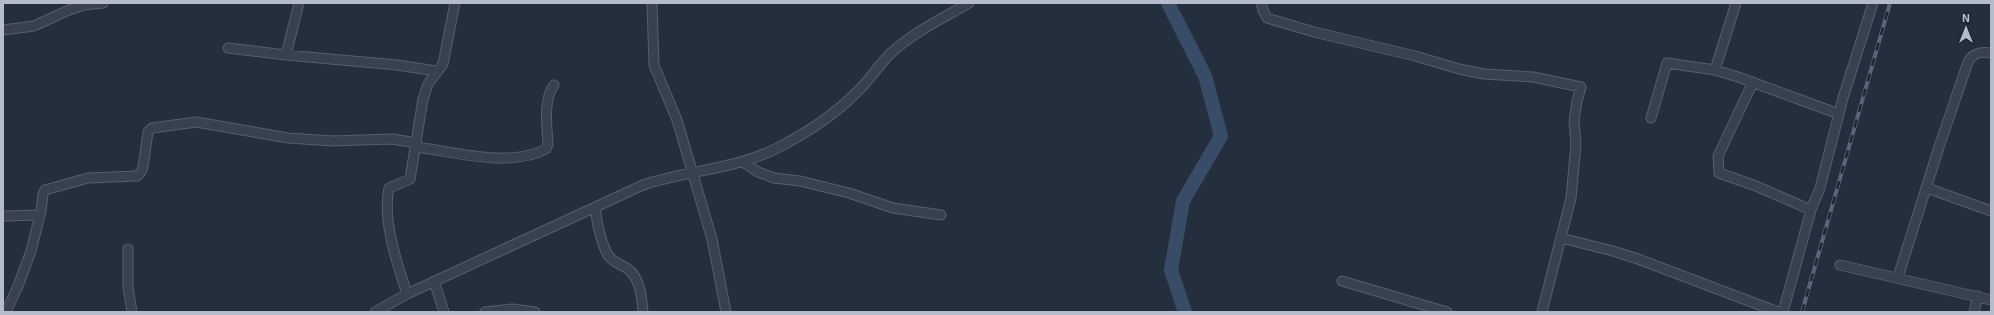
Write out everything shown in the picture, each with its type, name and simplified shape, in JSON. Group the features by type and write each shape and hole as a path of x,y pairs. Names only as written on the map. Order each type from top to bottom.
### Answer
{"street":[{"path":"3,30 34,26 69,10 84,5 103,3"},
{"path":"286,55 299,3"},
{"path":"407,294 392,244 387,196 389,188 410,179 423,99 428,84 444,60 455,3"},
{"path":"652,3 654,65 677,120 712,240 726,312"},
{"path":"375,312 434,281 643,185 664,178 757,158 785,144 827,118 857,93 891,54 920,32 969,3"},
{"path":"1261,3 1267,18 1314,32 1410,55 1459,69 1484,74 1534,77 1581,87 1576,101 1574,121 1576,144 1571,198 1542,312"},
{"path":"1715,70 1736,3"},
{"path":"1783,312 1811,210 1820,188 1839,114 1873,3"},
{"path":"228,48 286,55 397,64 436,72"},
{"path":"1898,277 1968,62 1971,56 1977,53 1991,54"},
{"path":"1651,118 1667,62 1715,70 1753,82 1839,114"},
{"path":"1753,82 1718,156 1719,173 1756,186 1811,210"},
{"path":"6,312 25,267 40,215 43,194 48,189 88,178 137,176 143,167 148,132 152,128 196,122 288,138 333,142 392,139 485,158 526,155 541,152 546,149 548,144 548,100 550,90 554,85"},
{"path":"743,162 758,172 774,178 800,181 849,193 893,208 941,215"},
{"path":"1927,188 1991,211"},
{"path":"595,207 597,224 608,255 618,265 632,273 640,287 643,312"},
{"path":"3,216 40,215"},
{"path":"1561,238 1638,259 1778,312"},
{"path":"128,249 128,287 132,312"},
{"path":"1840,265 1898,277 1991,300"},
{"path":"434,281 444,312"},
{"path":"1342,281 1447,312"},
{"path":"1974,312 1978,296"},
{"path":"485,312 512,309 535,312"}],"waterway":[{"path":"1168,3 1205,76 1221,136 1183,201 1171,270 1185,312"}],"railway":[{"path":"1802,312 1890,3"}]}
